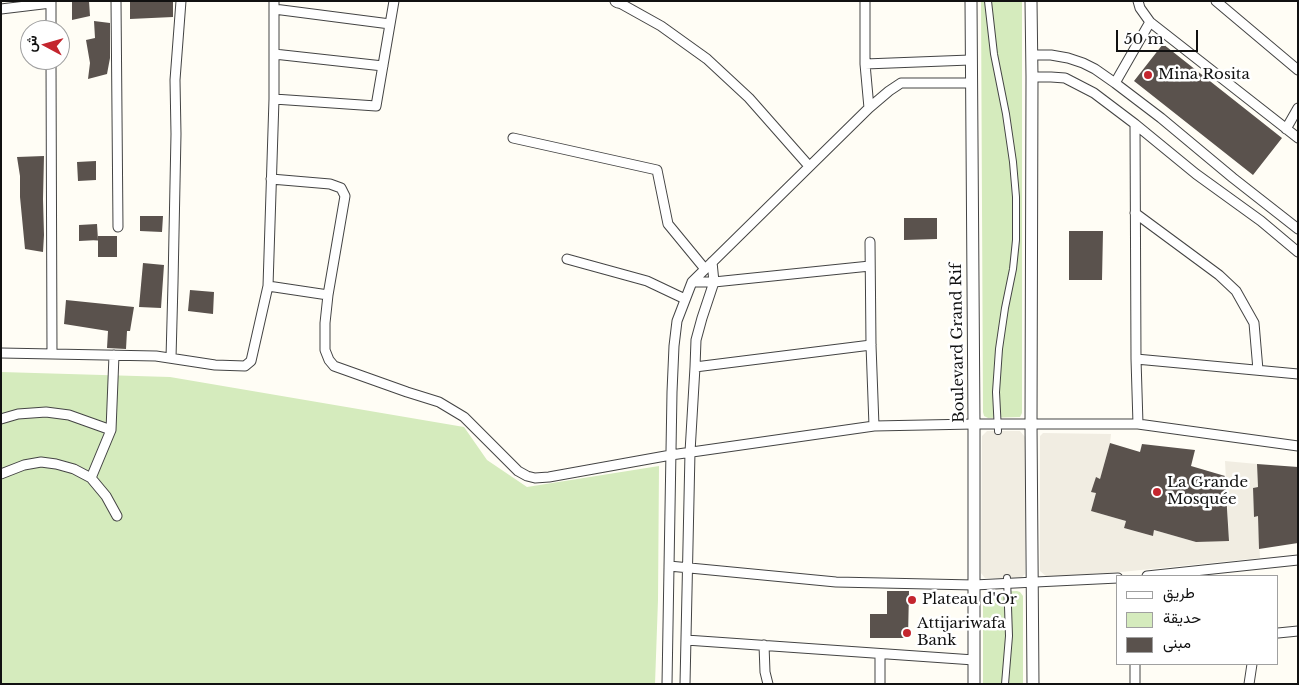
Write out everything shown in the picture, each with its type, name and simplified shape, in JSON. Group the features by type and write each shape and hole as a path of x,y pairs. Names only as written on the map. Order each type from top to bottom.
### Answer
{"street":[{"path":"116,1 118,227"},
{"path":"170,358 174,283 175,80 181,1"},
{"path":"274,99 376,106 394,1"},
{"path":"865,1 865,82 869,108"},
{"name":"Boulevard Grand Rif","path":"971,1 974,684"},
{"path":"988,1 994,54 1014,162 1016,197 1016,240 1013,269 999,349 996,392 998,428"},
{"path":"1031,1 1032,684"},
{"path":"1138,1 1140,8 1150,22 1298,138"},
{"path":"1216,1 1298,70"},
{"path":"1,10 51,2 51,20"},
{"path":"618,2 661,26 707,59 749,98 808,166"},
{"path":"1,353 156,356 215,365 240,366 248,364 251,361 268,286 274,99 274,5 390,24"},
{"path":"1115,83 1150,22"},
{"path":"274,54 383,66"},
{"path":"1032,55 1051,55 1083,63 1115,83 1298,229"},
{"path":"865,64 970,60"},
{"path":"51,70 52,354"},
{"path":"1032,77 1051,76 1065,78 1094,93 1196,174 1262,220 1298,252"},
{"path":"667,684 672,392 675,338 677,321 692,282 808,166 869,108 890,91 901,84 971,83"},
{"path":"1286,129 1298,108"},
{"path":"1135,124 1138,424"},
{"path":"513,138 657,170 668,224 704,269"},
{"path":"271,179 330,184 341,188 345,196 325,323 325,350 334,366 439,402 464,417 518,471 527,476 536,478 549,477 671,454 874,426 974,424 998,428 1031,424 1138,424 1298,446"},
{"path":"1135,213 1219,275 1236,291 1254,323 1258,370"},
{"path":"870,242 870,345 874,426"},
{"path":"567,259 647,281 685,299"},
{"path":"685,684 690,452 696,340 714,282 712,262"},
{"path":"692,282 714,282 870,266"},
{"path":"268,286 328,295"},
{"path":"695,367 870,345"},
{"path":"91,478 111,430 114,355"},
{"path":"1136,359 1298,374"},
{"path":"1,420 18,414 46,412 69,415 111,430"},
{"path":"1,474 24,464 41,462 74,469 91,478 106,496 117,516"},
{"path":"1156,575 1298,560"},
{"path":"669,566 836,582 974,585 1007,581 1031,583 1116,578"},
{"path":"1005,684 1009,636 1007,581"},
{"path":"1279,633 1298,631"},
{"path":"686,640 974,660"},
{"path":"764,645 765,672 768,684"},
{"path":"880,654 880,684"},
{"path":"1135,665 1135,684"},
{"path":"1250,684 1252,665"}],"green space":[{"path":"981,1 1022,1 1022,413 1020,417 988,418 984,416 983,412"},
{"path":"1,372 170,377 464,427 487,460 527,487 659,466 655,684 1,684"},
{"path":"1017,591 1023,596 1023,684 983,684 983,599 988,592"}],"shaded area":[{"path":"987,431 1020,431 1025,437 1025,574 1020,579 985,578 981,573 982,436"},
{"path":"1043,433 1111,434 1100,479 1096,478 1092,491 1096,493 1091,511 1126,521 1124,528 1153,536 1154,530 1196,542 1229,540 1225,461 1257,464 1258,487 1253,488 1254,516 1258,516 1260,558 1121,572 1047,577 1040,571 1040,436"}],"building":[{"path":"72,1 89,1 90,16 72,20"},
{"path":"130,1 173,1 173,17 130,19"},
{"path":"94,21 110,23 110,58 107,74 88,79 90,63 86,40 95,38"},
{"path":"1163,44 1282,138 1253,175 1134,81"},
{"path":"44,156 43,252 25,249 17,157"},
{"path":"96,161 96,180 78,181 77,162"},
{"path":"140,216 163,216 162,232 140,231"},
{"path":"904,218 937,218 937,239 904,240"},
{"path":"97,224 98,240 79,241 79,225"},
{"path":"1069,231 1103,231 1102,280 1069,280"},
{"path":"98,236 117,236 117,257 98,257"},
{"path":"143,263 164,265 161,308 139,307"},
{"path":"190,290 214,292 213,314 188,311"},
{"path":"66,300 134,307 130,331 127,331 126,349 107,348 108,331 64,324"},
{"name":"La Grande Mosquée","path":"1110,443 1140,452 1142,444 1195,450 1191,466 1225,476 1229,541 1196,542 1154,530 1153,536 1124,528 1126,521 1091,511 1096,493 1091,492 1096,477 1100,479"},
{"path":"1257,464 1298,467 1298,543 1259,549 1258,516 1254,517 1253,488 1258,487"},
{"path":"887,591 909,591 908,638 870,638 870,614 887,614"}],"place":[{"name":"Mina Rosita","path":"1148,75"},
{"name":"La Grande Mosquée","path":"1157,492"},
{"name":"Plateau d'Or","path":"912,600"},
{"name":"Attijariwafa Bank","path":"907,633"}]}
